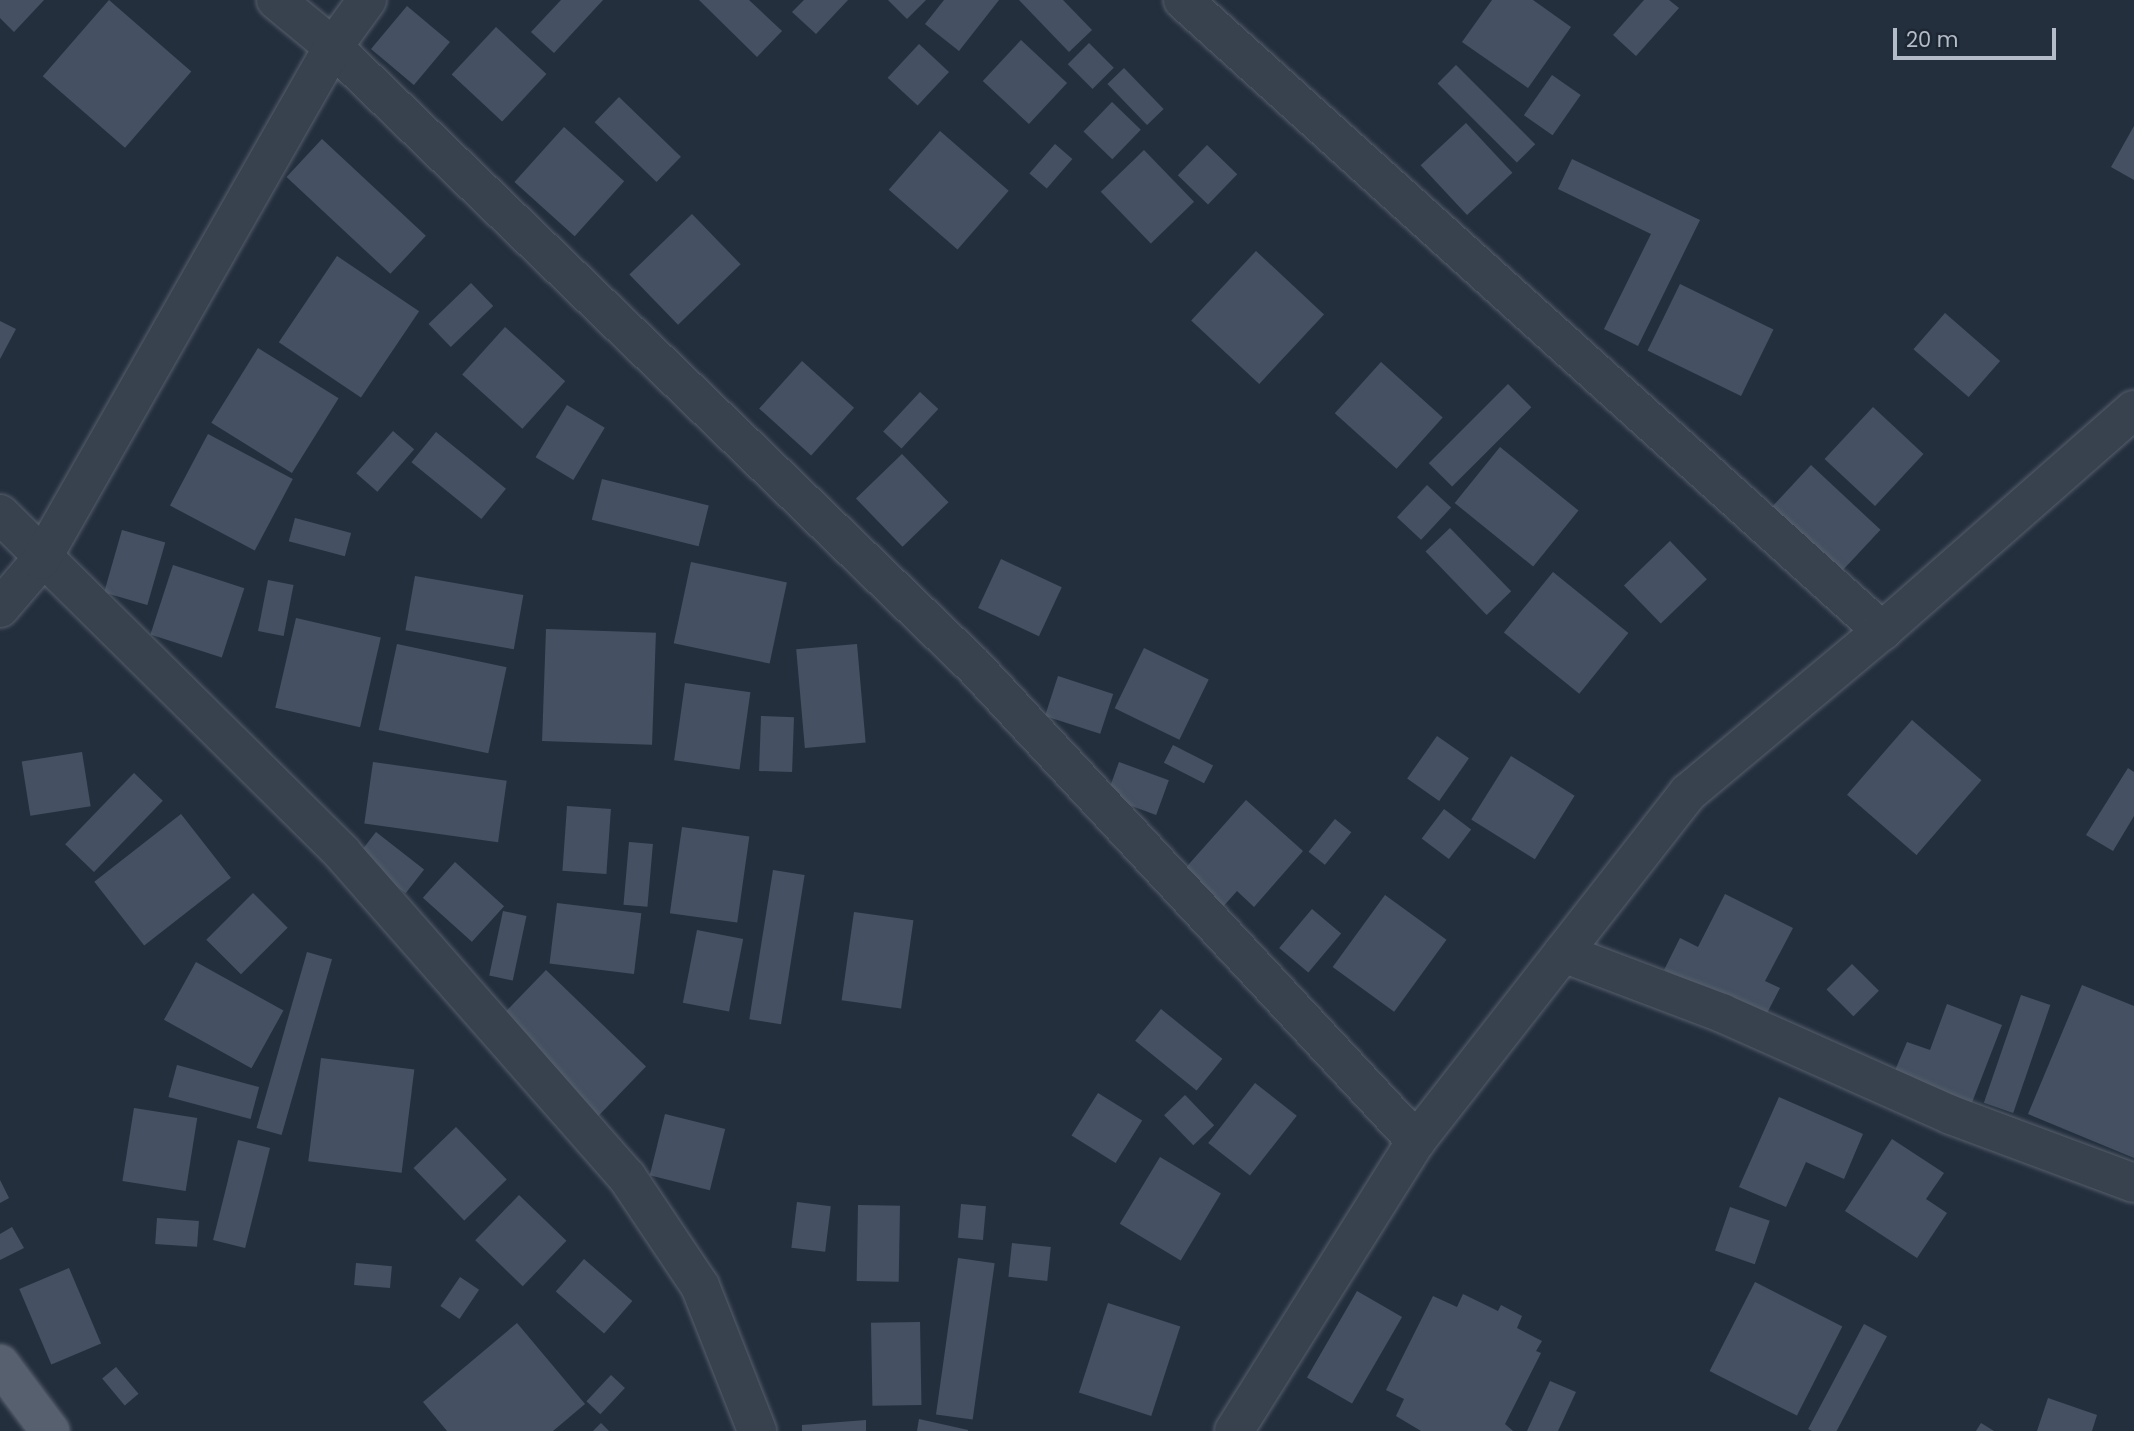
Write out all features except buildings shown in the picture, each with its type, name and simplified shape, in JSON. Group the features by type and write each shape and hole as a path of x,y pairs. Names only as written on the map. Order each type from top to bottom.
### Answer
{"main road":[{"path":"0,1364 50,1431"}],"street":[{"path":"276,0 333,47 974,666 1416,1142"},
{"path":"0,608 41,560 333,47 366,0"},
{"path":"1183,0 1882,631"},
{"path":"1234,1431 1416,1142 1688,793 1882,631 2134,410"},
{"path":"0,514 41,560 343,854 626,1177 700,1286 757,1431"},
{"path":"1563,953 1722,1013 1951,1115 2134,1183"}]}
